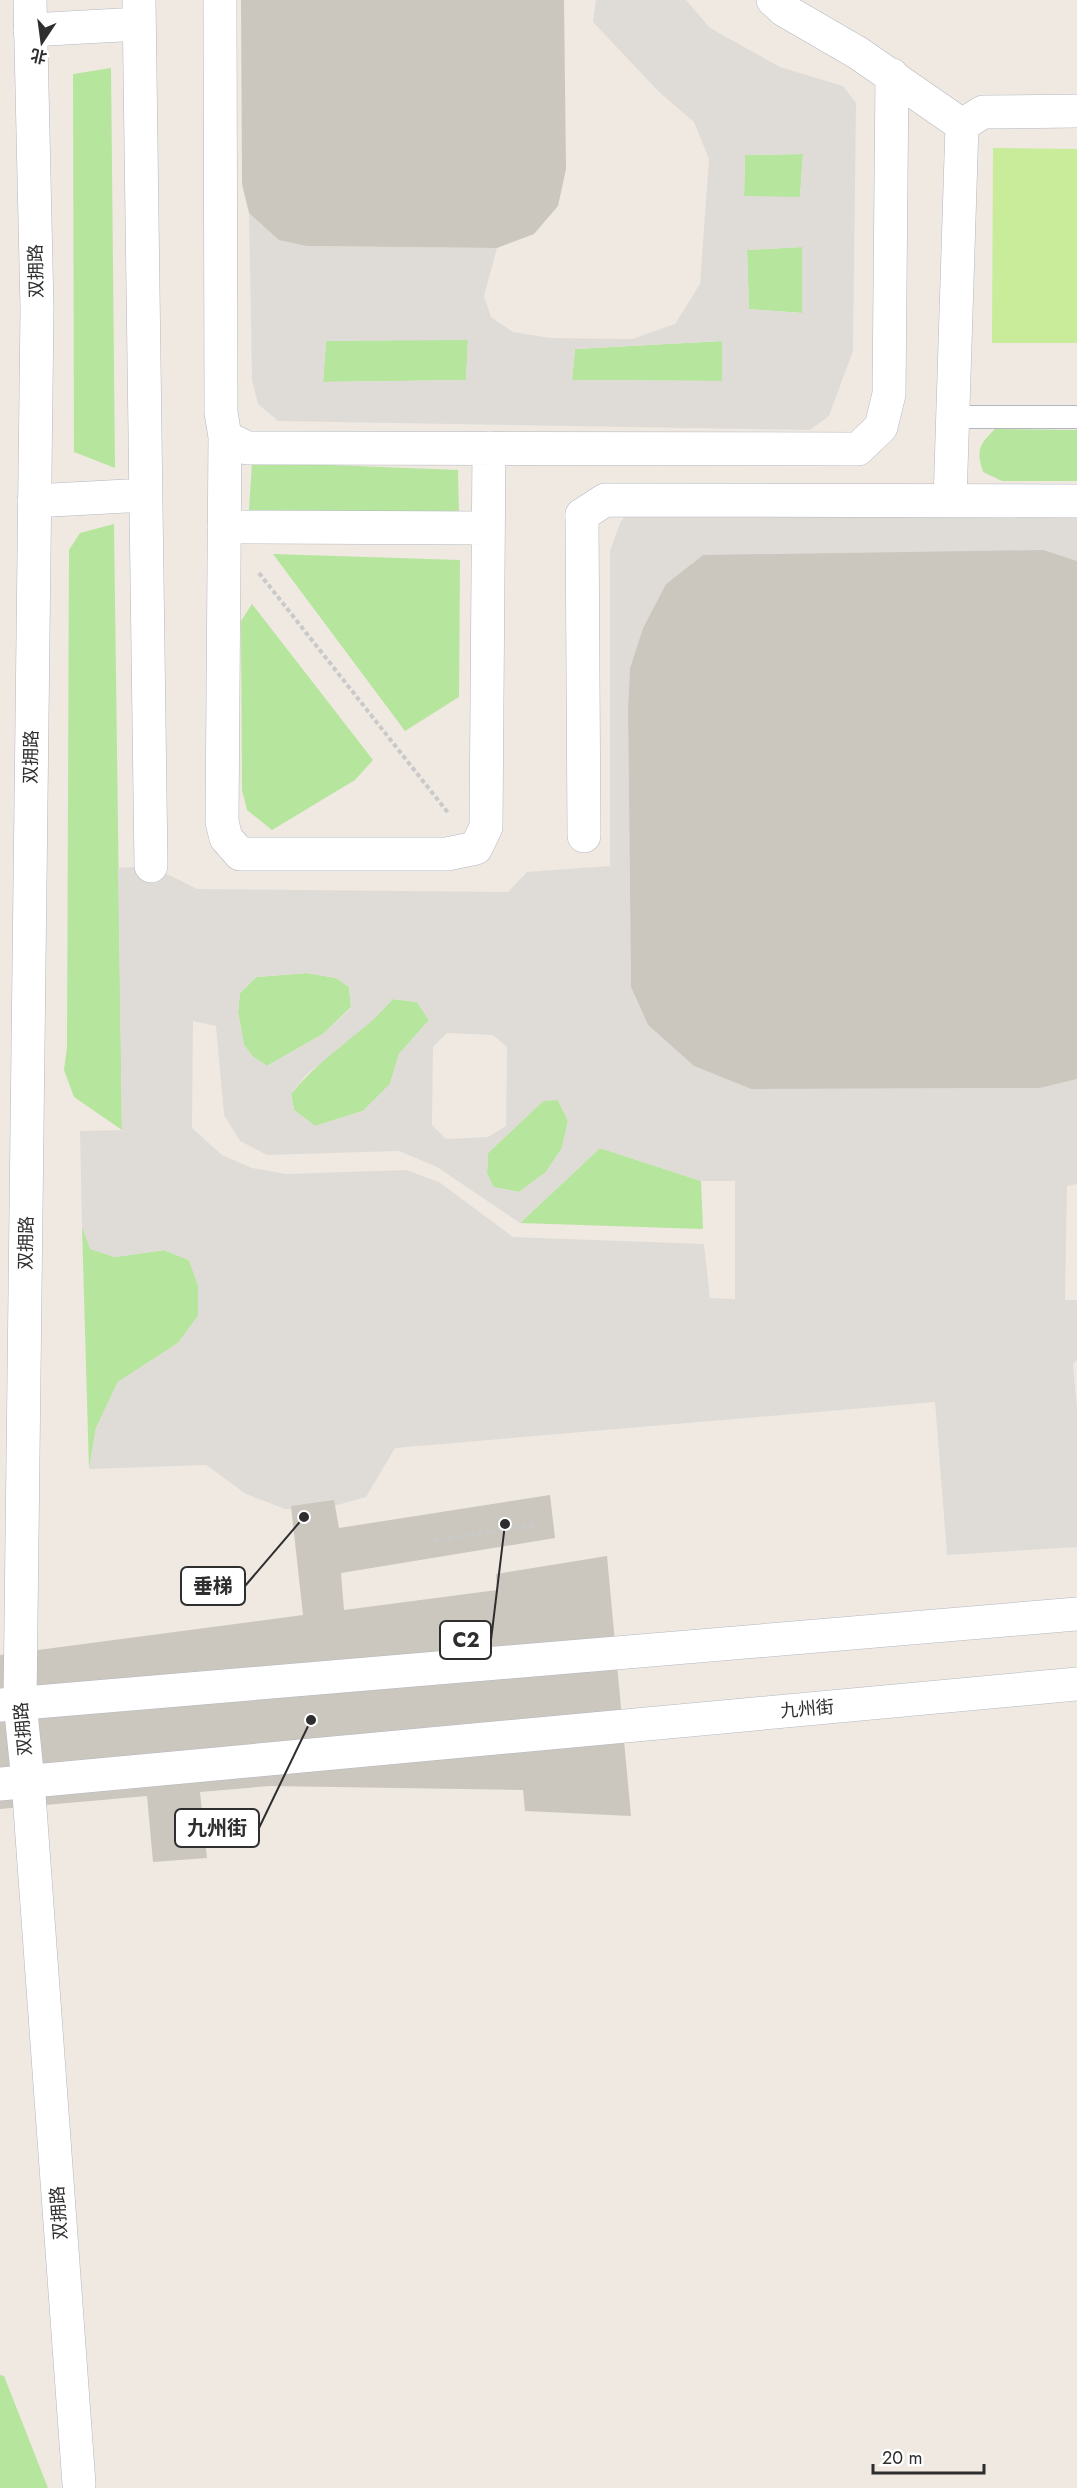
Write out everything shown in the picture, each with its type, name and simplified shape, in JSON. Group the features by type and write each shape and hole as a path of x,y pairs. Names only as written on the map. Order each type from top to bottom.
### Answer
{"street":[{"path":"220,0 221,412 225,437 222,822 226,838 240,854 447,854 476,848 486,826 489,448"},
{"path":"773,0 784,10 892,75 962,125"},
{"path":"30,15 139,12 151,866"},
{"name":"双拥路","path":"30,15 37,309 10,1704 14,1783 79,2484"},
{"path":"225,437 247,447 858,449 881,427 889,394 892,75"},
{"path":"962,125 984,112 1077,111"},
{"path":"950,501 962,125"},
{"path":"34,501 146,495"},
{"path":"584,836 582,515 605,500 1077,501"},
{"path":"224,527 488,528"},
{"path":"10,1704 1077,1614"},
{"name":"九州街","path":"14,1783 1077,1684"}],"lane":[{"path":"952,417 1077,417"}],"path":[{"path":"224,527 476,848"},
{"path":"433,1541 535,1525"}],"green space":[{"path":"111,68 115,468 74,452 73,74"},
{"path":"993,148 1077,149 1077,343 992,343"},
{"path":"803,154 800,197 744,197 745,155"},
{"path":"802,247 802,313 749,309 747,250"},
{"path":"468,339 466,380 323,382 326,341"},
{"path":"722,341 723,381 572,380 575,349"},
{"path":"995,429 1077,430 1077,481 1002,481 983,472 980,448"},
{"path":"252,462 458,470 459,514 249,510"},
{"path":"114,524 122,1130 74,1097 64,1070 67,1047 69,550 80,533"},
{"path":"273,554 460,560 459,697 405,731"},
{"path":"252,604 373,760 355,780 272,830 247,810 242,790 241,621"},
{"path":"307,973 336,978 349,987 351,1007 323,1034 267,1066 252,1056 244,1045 238,1012 240,993 256,977"},
{"path":"393,999 417,1002 429,1020 399,1054 390,1084 363,1111 315,1126 294,1110 291,1094 302,1081"},
{"path":"544,1100 558,1100 568,1121 562,1148 546,1172 519,1192 493,1187 487,1173 488,1153"},
{"path":"600,1148 701,1181 703,1229 520,1223"},
{"path":"82,1227 91,1249 115,1257 164,1250 189,1260 198,1285 198,1316 178,1343 118,1382 96,1428 89,1469"},
{"path":"0,2375 4,2376 48,2488 0,2488"}],"shaded area":[{"path":"596,0 686,0 710,28 780,67 843,86 856,103 853,351 829,416 810,430 278,421 258,404 252,380 249,213 307,246 497,248 484,296 491,317 513,332 550,338 632,339 675,324 700,284 709,159 694,122 659,92 593,22","holes":["803,154 800,197 744,196 745,155","802,247 802,313 749,309 747,250","468,340 466,380 323,382 326,341","722,341 722,381 572,380 575,349"]},
{"path":"635,500 1077,501 1077,561 703,555 666,584 643,628 630,668 628,708 631,987 648,1025 694,1066 751,1089 1040,1088 1077,1079 1077,1184 1067,1186 1065,1300 1077,1300 1077,1360 1073,1364 1077,1408 1077,1547 947,1555 935,1402 395,1448 366,1497 323,1509 285,1509 246,1494 206,1465 89,1469 96,1428 118,1382 178,1343 198,1316 198,1285 189,1260 164,1250 115,1257 90,1249 82,1227 80,1131 122,1130 118,868 151,866 197,889 508,892 527,872 610,866 610,551 620,523","holes":["307,973 336,978 349,987 351,1008 323,1034 267,1066 252,1056 244,1045 238,1012 240,993 256,977","393,999 417,1002 429,1020 399,1054 390,1084 363,1111 315,1126 294,1110 291,1094 306,1075 373,1020","193,1021 216,1026 224,1115 240,1141 267,1155 399,1151 437,1167 520,1223 600,1148 701,1181 735,1181 735,1299 710,1298 704,1244 513,1237 439,1182 406,1170 286,1174 252,1168 222,1155 192,1128","447,1033 493,1035 507,1047 506,1126 488,1137 446,1139 432,1125 433,1047","558,1100 568,1121 562,1148 546,1172 519,1192 493,1187 487,1173 488,1153 543,1101"]}],"building":[{"path":"241,0 564,0 566,169 558,206 534,234 497,248 307,246 279,240 249,213 242,184"},
{"path":"1043,550 1077,561 1077,1079 1040,1088 751,1089 694,1066 648,1025 631,987 628,708 630,668 643,628 666,584 703,555"},
{"path":"550,1495 555,1538 341,1573 344,1610 497,1590 496,1574 607,1556 631,1816 525,1811 523,1790 269,1786 200,1792 207,1858 153,1862 147,1796 0,1809 0,1655 303,1615 291,1506 334,1500 339,1528"}],"place":[{"name":"垂梯","path":"304,1517"},
{"name":"C2","path":"505,1524"},
{"name":"九州街","path":"311,1720"}]}
